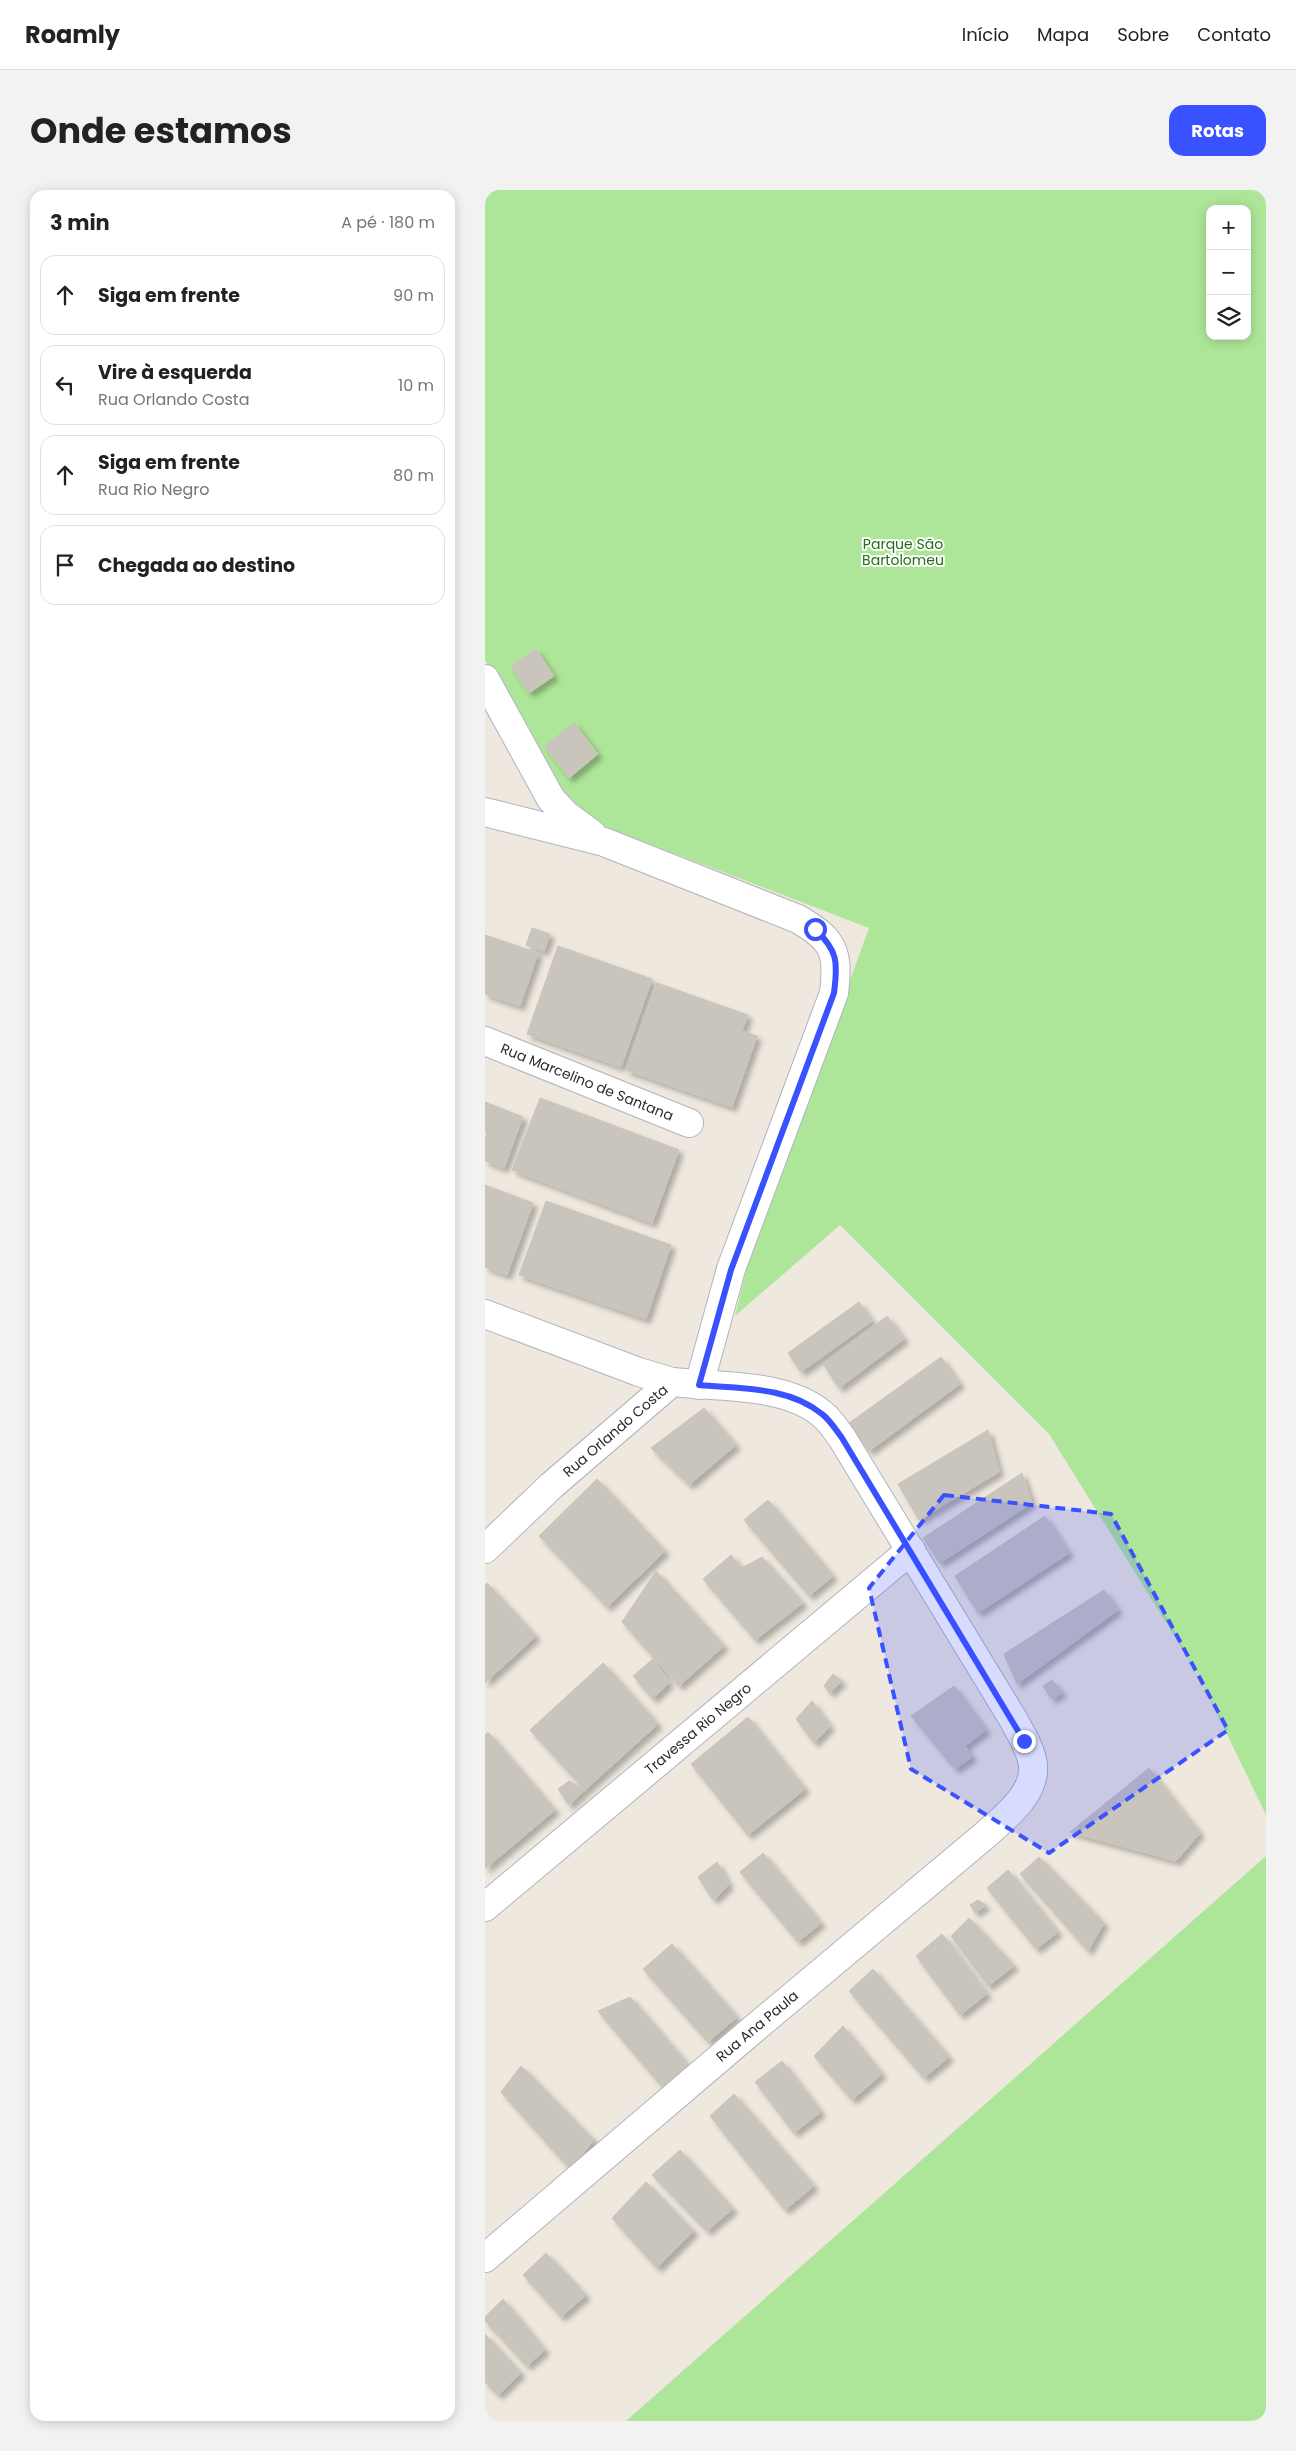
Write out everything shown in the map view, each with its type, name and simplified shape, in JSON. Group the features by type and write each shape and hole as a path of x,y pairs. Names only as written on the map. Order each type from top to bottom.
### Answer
{"street":[{"path":"485,679 551,799 566,815 604,842"},
{"path":"485,812 604,842 798,919 815,929 830,944 837,967 834,993 731,1270 686,1384"},
{"name":"Rua Marcelino de Santana","path":"485,1041 689,1123"},
{"path":"485,1314 639,1372 686,1384 773,1392 801,1401 823,1414 842,1438 911,1550"},
{"name":"Rua Orlando Costa","path":"485,1549 551,1486 686,1384"},
{"name":"Rua Ana Paula","path":"485,2258 984,1836 1008,1814 1027,1791 1032,1777 1033,1763 1024,1741 911,1550"},
{"name":"Travessa Rio Negro","path":"485,1907 911,1550"}],"highlighted area":[{"path":"944,1495 1111,1514 1228,1730 1049,1853 911,1769 869,1588"}],"green space":[{"name":"Parque São Bartolomeu","path":"485,190 1266,190 1266,1815 1198,1674 1049,1434 840,1225 735,1316 750,1254 869,928 608,828 579,812 557,787 485,660"},
{"path":"1266,1856 1266,2421 626,2421"}],"building":[{"path":"536,649 554,676 529,693 511,666"},
{"path":"574,723 598,754 569,778 544,746"},
{"path":"532,928 550,934 544,951 526,945"},
{"path":"485,935 538,953 520,1006 485,994"},
{"path":"558,946 652,979 621,1067 527,1034"},
{"path":"657,983 748,1015 742,1031 757,1036 732,1107 626,1070"},
{"path":"540,1098 679,1150 652,1223 512,1170"},
{"path":"485,1102 523,1117 504,1168 485,1161 485,1139 487,1133 485,1132"},
{"path":"485,1185 533,1203 507,1275 485,1267"},
{"path":"546,1201 671,1245 646,1319 519,1275"},
{"path":"859,1302 872,1321 801,1372 788,1353"},
{"path":"887,1316 904,1339 839,1388 823,1364"},
{"path":"941,1357 960,1384 869,1451 849,1423"},
{"path":"704,1408 736,1445 689,1485 651,1448"},
{"path":"988,1430 999,1472 919,1520 898,1484"},
{"path":"1022,1473 1032,1503 940,1563 923,1538"},
{"path":"597,1479 665,1551 607,1607 539,1536"},
{"path":"768,1500 833,1576 809,1596 744,1520"},
{"path":"1045,1516 1069,1553 978,1613 955,1576"},
{"path":"731,1555 742,1568 762,1557 803,1603 755,1640 703,1579"},
{"path":"656,1571 724,1646 679,1686 622,1622"},
{"path":"487,1583 536,1636 485,1683 485,1585"},
{"path":"1104,1590 1118,1610 1017,1684 1004,1654"},
{"path":"654,1658 669,1683 653,1699 633,1676"},
{"path":"603,1663 658,1724 585,1790 530,1730"},
{"path":"833,1674 842,1681 830,1693 824,1686"},
{"path":"1052,1680 1062,1693 1052,1699 1043,1686"},
{"path":"954,1686 986,1730 965,1746 972,1757 955,1769 911,1716"},
{"path":"812,1701 830,1726 814,1743 796,1719"},
{"path":"748,1717 805,1789 748,1835 691,1764"},
{"path":"488,1732 555,1810 485,1869 485,1735"},
{"path":"1149,1768 1200,1833 1176,1861 1070,1832"},
{"path":"569,1781 585,1790 569,1805 558,1789"},
{"path":"763,1853 821,1923 798,1942 740,1872"},
{"path":"1039,1857 1104,1923 1088,1951 1020,1874"},
{"path":"717,1862 729,1885 713,1900 698,1877"},
{"path":"1008,1870 1058,1932 1036,1949 987,1888"},
{"path":"978,1900 986,1905 975,1913 970,1905"},
{"path":"969,1918 1014,1966 988,1986 951,1936"},
{"path":"942,1934 987,1994 960,2015 916,1956"},
{"path":"672,1944 737,2017 708,2042 643,1969"},
{"path":"873,1969 949,2057 924,2078 849,1991"},
{"path":"630,1997 689,2066 668,2094 598,2011"},
{"path":"843,2026 882,2074 852,2100 814,2056"},
{"path":"782,2061 821,2112 794,2133 755,2082"},
{"path":"521,2066 594,2140 570,2169 501,2092"},
{"path":"734,2094 814,2186 785,2210 710,2116"},
{"path":"680,2150 733,2209 707,2231 652,2175"},
{"path":"646,2182 694,2231 657,2268 612,2218"},
{"path":"546,2253 586,2295 561,2317 523,2275"},
{"path":"503,2299 545,2350 527,2366 485,2321 485,2317"},
{"path":"485,2334 521,2373 498,2395 485,2382"}],"route":[{"path":"815,929 830,944 837,967 834,993 731,1270 699,1385 773,1392 801,1401 823,1414 842,1438 911,1550 1013,1718 1024,1741"}]}
